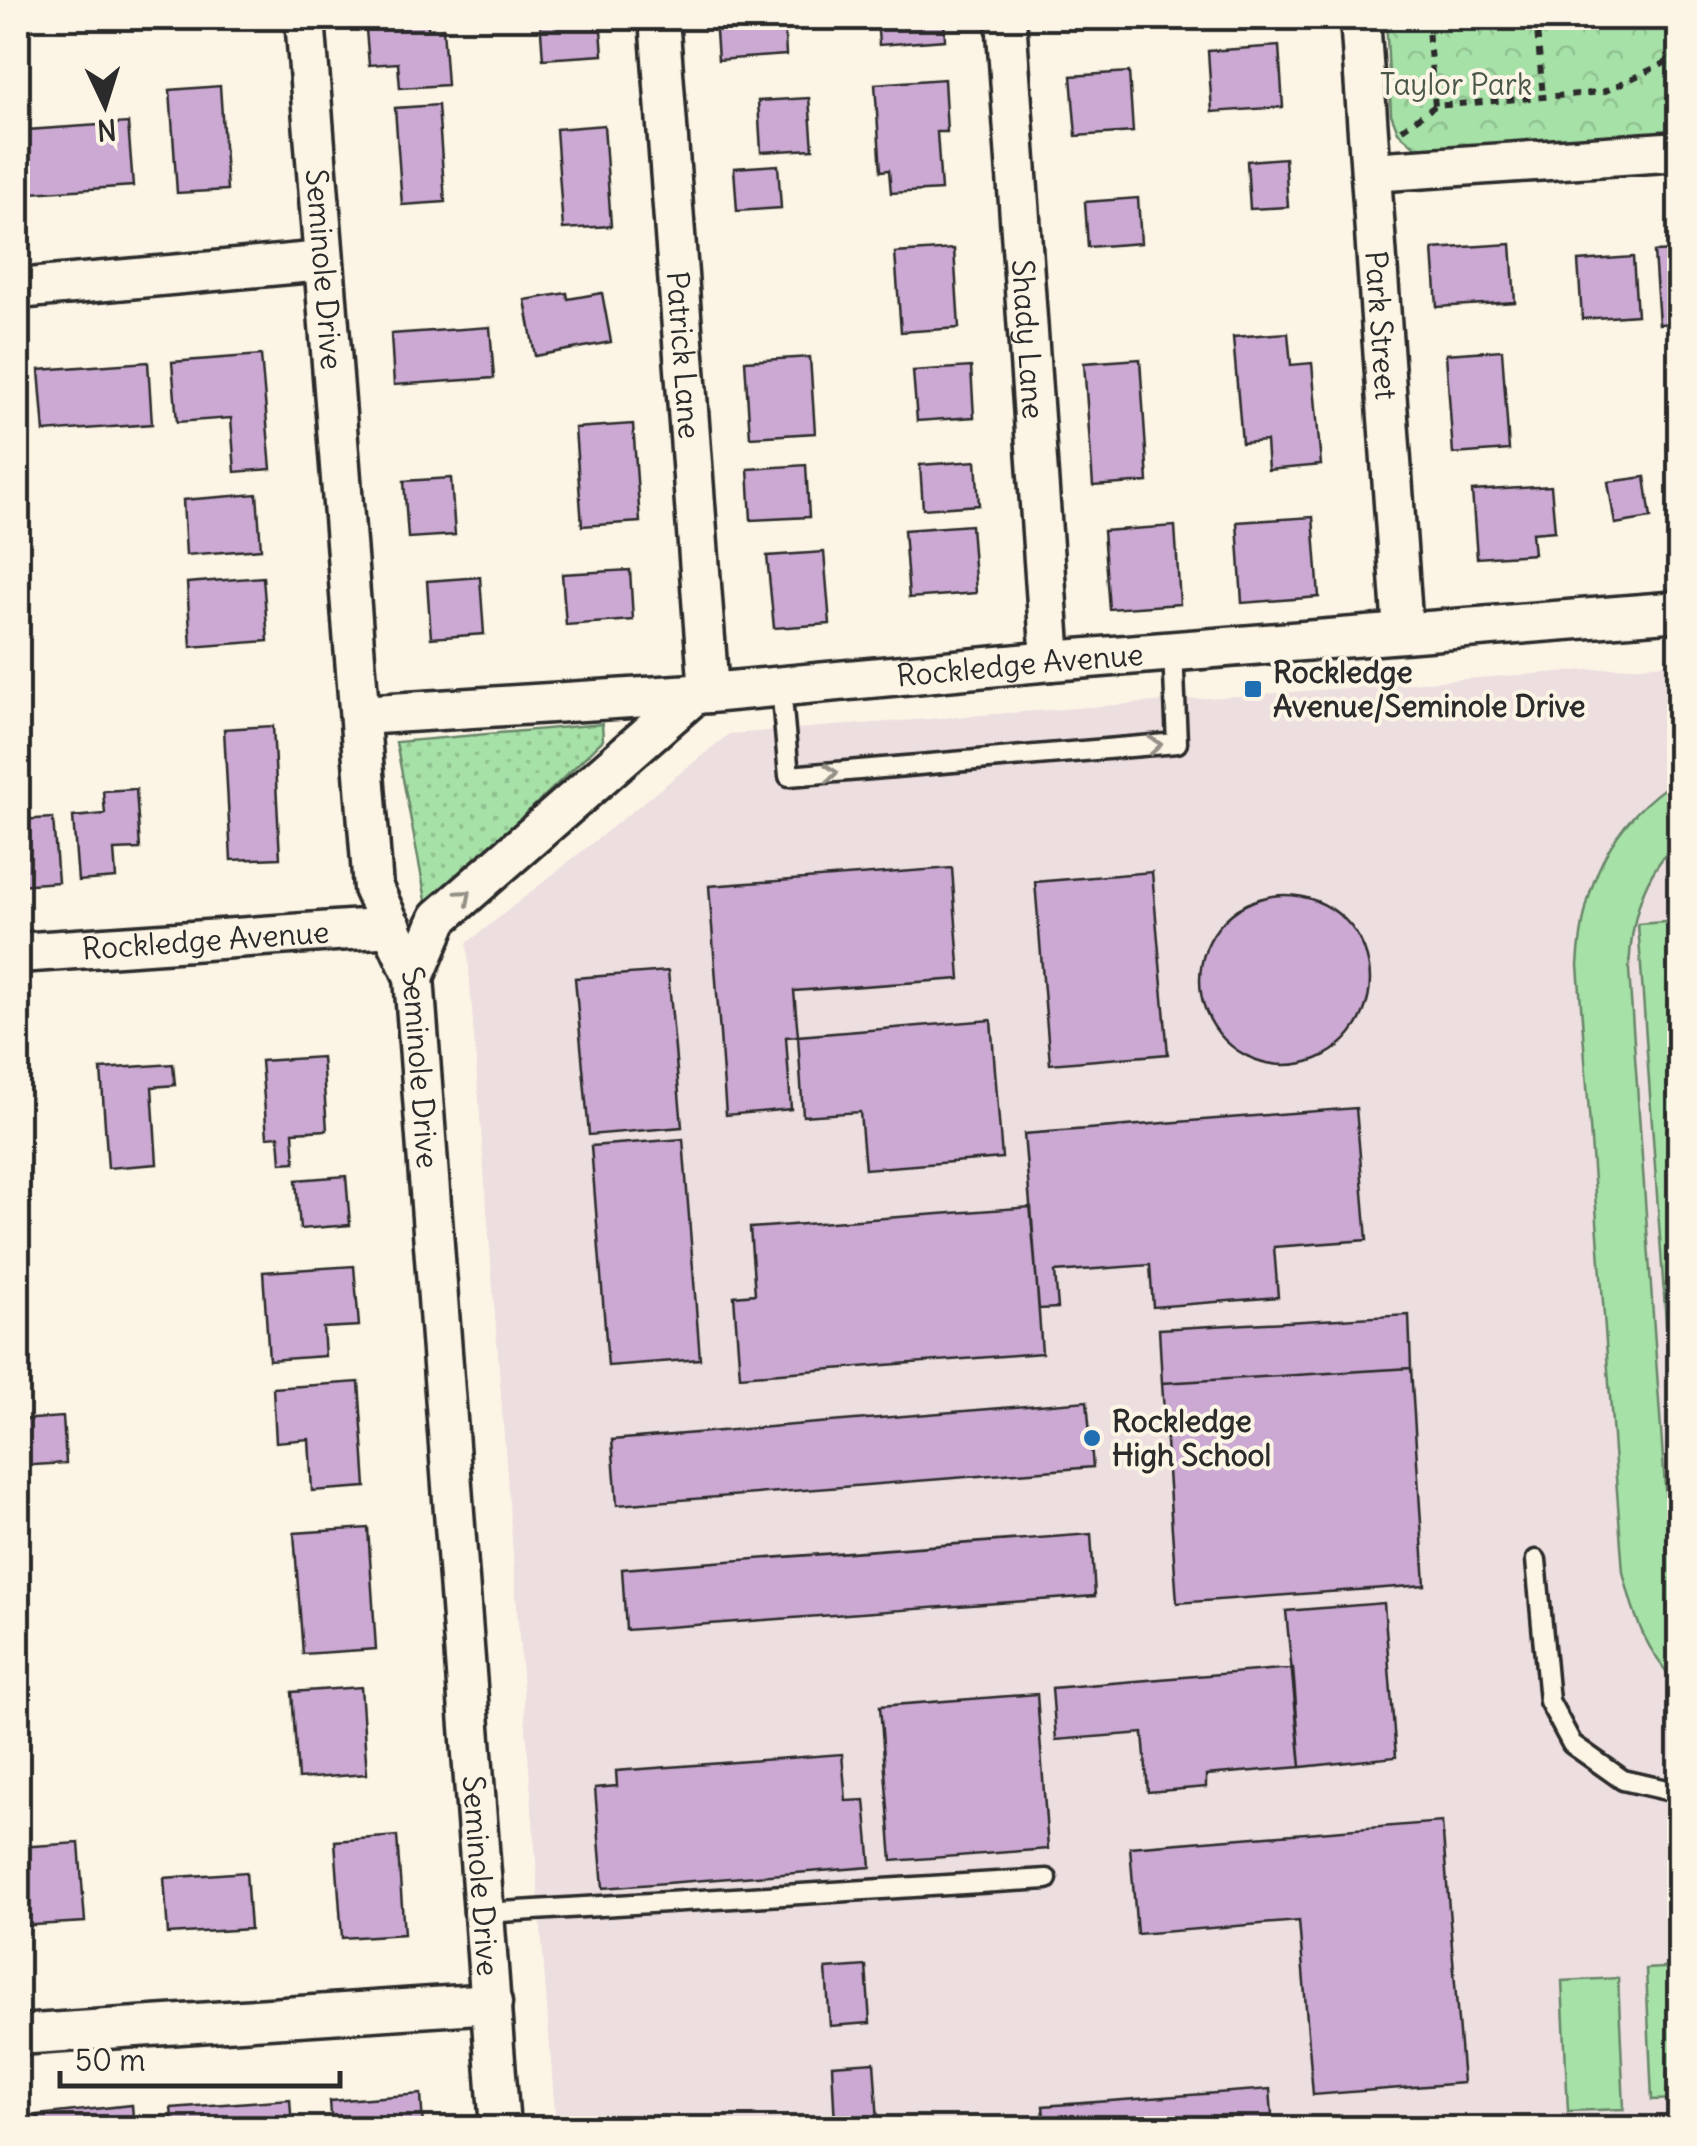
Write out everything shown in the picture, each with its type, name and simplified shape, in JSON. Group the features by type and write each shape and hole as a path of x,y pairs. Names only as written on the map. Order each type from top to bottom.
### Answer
{"street":[{"name":"Seminole Drive","path":"304,18 374,888 414,977 500,2128"},
{"name":"Patrick Lane","path":"659,18 702,693"},
{"name":"Shady Lane","path":"1006,18 1051,660"},
{"name":"Park Street","path":"1360,18 1403,632"},
{"path":"1370,172 1680,151"},
{"path":"18,289 322,261"},
{"name":"Rockledge Avenue","path":"360,714 702,693 1051,660 1680,611"},
{"path":"414,977 439,918 702,693"},
{"name":"Rockledge Avenue","path":"18,953 392,927"},
{"path":"18,2035 492,2002"}],"lane":[{"path":"781,686 790,776 1178,743 1173,651"},
{"path":"1536,1560 1549,1701 1572,1744 1622,1780 1680,1793"},
{"path":"485,1913 1048,1878"}],"path":[{"path":"1427,18 1435,106"},
{"path":"1536,18 1544,97"},
{"path":"1398,132 1435,106 1603,92 1680,56"}],"shaded area":[{"name":"Rockledge High School","path":"1679,663 1679,2128 556,2128 467,943 729,734"}],"green space":[{"name":"Taylor Park","path":"1386,18 1679,18 1679,134 1422,153 1398,132 1391,114"},
{"path":"602,724 603,740 437,899 426,900 396,742"},
{"path":"1679,778 1679,841 1655,868 1640,900 1629,970 1667,1516 1679,1584 1679,1687 1643,1634 1623,1572 1578,965 1586,908 1604,858 1634,815"},
{"path":"1680,921 1679,1509 1638,924"},
{"path":"1679,1967 1679,2099 1652,2100 1646,1969"},
{"path":"1618,1978 1624,2109 1568,2111 1562,1981"}],"building":[{"path":"365,18 428,18 428,29 443,28 447,85 400,88 398,63 369,65"},
{"path":"540,18 600,18 603,55 543,59"},
{"path":"715,18 784,18 786,55 718,60"},
{"path":"877,18 944,18 945,40 879,45"},
{"path":"1279,46 1283,107 1212,112 1208,51"},
{"path":"1129,72 1133,132 1076,136 1071,76"},
{"path":"944,79 947,132 937,132 941,190 891,193 889,170 881,171 875,84"},
{"path":"220,86 227,190 177,193 170,90"},
{"path":"809,98 813,149 761,152 758,101"},
{"path":"438,105 445,202 402,205 395,108"},
{"path":"128,123 133,186 31,193 27,130"},
{"path":"604,125 611,226 563,229 556,129"},
{"path":"1285,158 1288,207 1250,209 1247,161"},
{"path":"778,165 781,208 737,211 734,168"},
{"path":"1138,198 1141,243 1088,247 1085,202"},
{"path":"1511,244 1515,302 1437,307 1433,249"},
{"path":"954,249 959,328 901,332 895,253"},
{"path":"1680,251 1680,323 1659,324 1654,252"},
{"path":"1633,257 1637,315 1582,319 1578,261"},
{"path":"567,293 568,299 602,293 611,342 535,356 525,300"},
{"path":"490,327 494,378 394,385 391,334"},
{"path":"1288,333 1291,365 1312,363 1321,465 1268,470 1266,441 1242,443 1233,337"},
{"path":"1502,350 1509,450 1453,454 1446,354"},
{"path":"261,355 271,469 235,472 231,418 177,422 172,362"},
{"path":"810,357 815,433 750,437 745,361"},
{"path":"1140,359 1148,482 1093,486 1084,363"},
{"path":"148,362 152,424 44,432 39,370"},
{"path":"971,367 974,417 917,421 913,371"},
{"path":"18,371 24,446 18,446"},
{"path":"633,424 640,522 582,526 575,428"},
{"path":"976,461 979,505 923,509 920,465"},
{"path":"806,465 809,517 751,520 748,469"},
{"path":"1645,477 1651,518 1615,524 1608,482"},
{"path":"451,478 455,535 408,538 404,481"},
{"path":"1551,486 1555,531 1532,533 1534,554 1477,558 1472,491"},
{"path":"257,494 261,549 186,555 183,500"},
{"path":"1313,517 1319,597 1242,603 1237,522"},
{"path":"971,525 976,593 909,598 904,530"},
{"path":"1175,526 1180,604 1109,609 1103,531"},
{"path":"824,552 830,624 774,628 767,556"},
{"path":"630,570 633,620 566,625 562,574"},
{"path":"263,577 268,641 191,647 187,583"},
{"path":"480,577 484,634 431,638 427,581"},
{"path":"273,726 280,858 231,860 224,729"},
{"path":"136,789 140,849 114,850 116,878 78,881 73,817 105,814 103,791"},
{"path":"53,818 58,882 18,885 18,820"},
{"path":"952,868 960,979 794,991 798,1036 786,1037 791,1109 726,1115 709,886"},
{"path":"1152,872 1168,1054 1050,1064 1035,882"},
{"path":"1285,895 1317,902 1345,920 1363,948 1370,980 1363,1012 1345,1040 1317,1058 1285,1065 1253,1058 1225,1040 1207,1012 1200,980 1207,948 1225,920 1253,902"},
{"path":"668,971 682,1127 589,1135 575,978"},
{"path":"991,1020 1002,1158 865,1169 860,1112 803,1116 798,1036"},
{"path":"322,1057 327,1130 293,1132 295,1162 281,1163 279,1136 267,1137 261,1061"},
{"path":"173,1064 175,1085 152,1087 157,1164 108,1168 101,1069"},
{"path":"1356,1108 1367,1240 1274,1247 1278,1297 1153,1307 1150,1265 1055,1272 1058,1308 1039,1309 1024,1134"},
{"path":"683,1139 700,1359 608,1366 591,1146"},
{"path":"346,1176 350,1225 300,1229 296,1180"},
{"path":"1031,1207 1042,1353 740,1376 734,1296 755,1294 750,1228"},
{"path":"354,1266 359,1326 323,1328 325,1356 269,1360 263,1272"},
{"path":"1409,1315 1411,1368 1162,1383 1159,1329"},
{"path":"1411,1368 1425,1585 1177,1603 1162,1383"},
{"path":"359,1382 366,1487 312,1491 309,1439 276,1442 273,1388"},
{"path":"1087,1401 1093,1467 617,1505 612,1440"},
{"path":"63,1417 66,1463 18,1466 18,1420"},
{"path":"368,1528 376,1649 303,1654 294,1533"},
{"path":"1091,1534 1095,1596 626,1630 622,1569"},
{"path":"1384,1603 1396,1757 1301,1767 1286,1611"},
{"path":"1293,1668 1301,1767 1206,1775 1206,1787 1148,1792 1143,1733 1056,1740 1052,1688"},
{"path":"361,1687 367,1774 298,1779 292,1692"},
{"path":"1037,1694 1048,1849 892,1861 880,1706"},
{"path":"842,1754 846,1801 865,1800 871,1867 603,1888 595,1788 617,1786 616,1771"},
{"path":"1442,1822 1463,2083 1313,2095 1299,1921 1137,1934 1130,1847"},
{"path":"397,1836 404,1934 342,1938 335,1841"},
{"path":"79,1843 85,1922 18,1926 18,1847"},
{"path":"246,1872 250,1929 168,1934 164,1878"},
{"path":"866,1966 870,2023 830,2026 826,1969"},
{"path":"874,2062 878,2122 835,2125 832,2065"},
{"path":"1270,2089 1273,2128 1045,2128 1043,2106"},
{"path":"421,2094 423,2128 332,2128 330,2101"},
{"path":"290,2099 292,2128 173,2128 171,2108"},
{"path":"132,2105 134,2128 38,2128 37,2115"}],"place":[{"name":"Rockledge Avenue/Seminole Drive","path":"1253,689"},
{"name":"Rockledge High School","path":"1092,1438"}]}
